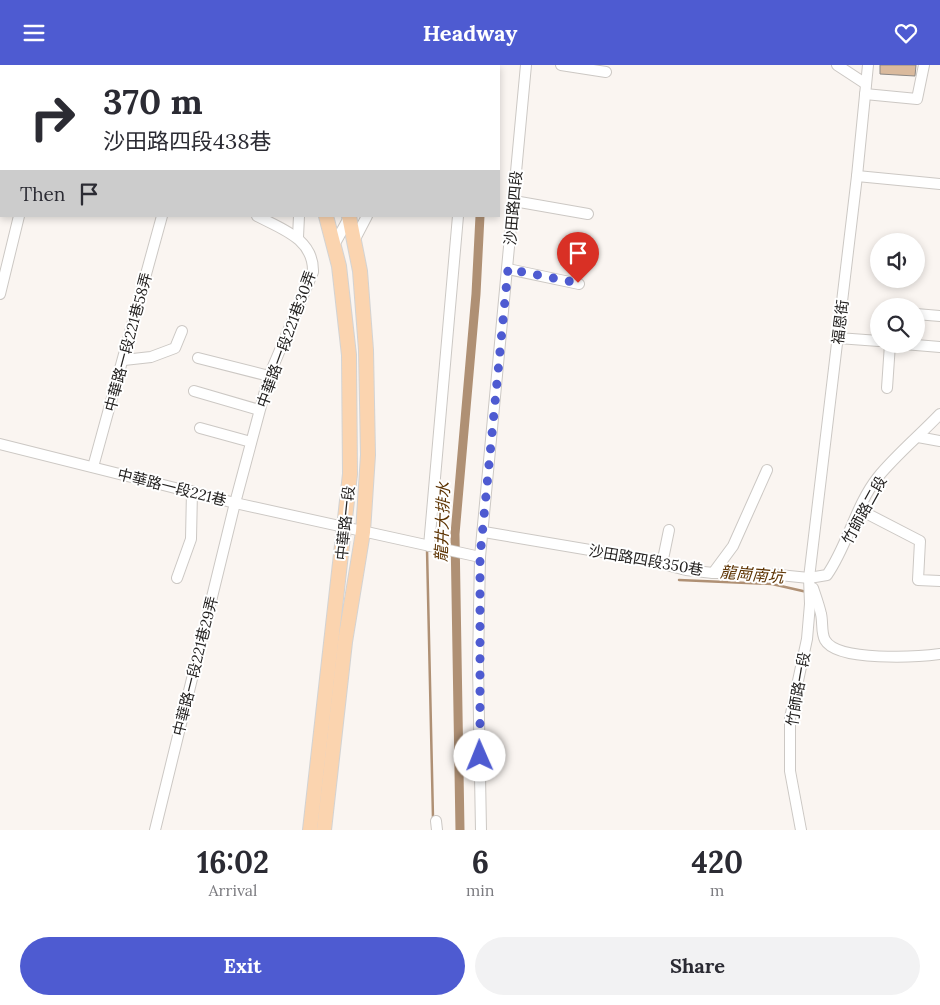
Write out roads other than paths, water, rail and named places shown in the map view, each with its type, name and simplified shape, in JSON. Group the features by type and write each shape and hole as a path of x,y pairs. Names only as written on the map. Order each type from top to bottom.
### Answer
{"main road":[{"name":"中華路一段","path":"310,830 350,474 349,355 339,265 326,217"},
{"name":"中華路一段","path":"324,830 345,643 363,532 368,455 368,417 360,271 349,217"}],"street":[{"name":"沙田路四段","path":"482,830 478,664 480,557 484,532 526,65"},
{"path":"561,65 606,72"},
{"path":"837,65 866,89 917,99 924,65"},
{"name":"福恩街","path":"809,578 857,175 868,65"},
{"path":"857,175 940,184"},
{"path":"514,201 588,214"},
{"path":"0,295 19,217"},
{"name":"中華路一段221巷58弄","path":"93,467 124,360 162,217"},
{"path":"259,217 298,237"},
{"path":"298,237 297,226 300,217"},
{"path":"334,245 349,217"},
{"path":"355,239 366,217"},
{"path":"433,547 458,217"},
{"name":"中華路一段221巷30弄","path":"235,503 269,376 313,272 312,255 298,237"},
{"path":"508,269 578,283"},
{"path":"925,316 940,317"},
{"path":"124,360 151,357 175,347 182,331"},
{"path":"838,338 870,340"},
{"path":"925,346 940,347"},
{"path":"887,388 889,353"},
{"path":"198,358 269,376"},
{"path":"194,391 259,410"},
{"name":"竹師路二段","path":"809,578 827,575 835,564 860,510 878,478 940,414"},
{"path":"200,428 251,442"},
{"path":"918,437 940,441"},
{"name":"中華路一段221巷","path":"0,444 235,503 480,557"},
{"path":"713,573 733,546 767,470"},
{"path":"177,578 191,539 192,491"},
{"name":"中華路一段221巷29弄","path":"155,830 235,503"},
{"path":"860,510 920,541 918,580 940,581"},
{"path":"662,564 670,530"},
{"name":"沙田路四段350巷","path":"484,532 713,573 760,573 809,578"},
{"path":"809,578 819,605 825,640 831,646 865,655 910,658 940,654"},
{"name":"竹師路一段","path":"801,830 790,771 790,718 807,639 810,604 809,578"}],"waterway":[{"name":"龍井大排水","path":"460,830 455,534 476,294 480,217"},
{"path":"427,549 433,818"},
{"name":"龍崗南坑","path":"679,580 772,584 807,592"}]}
